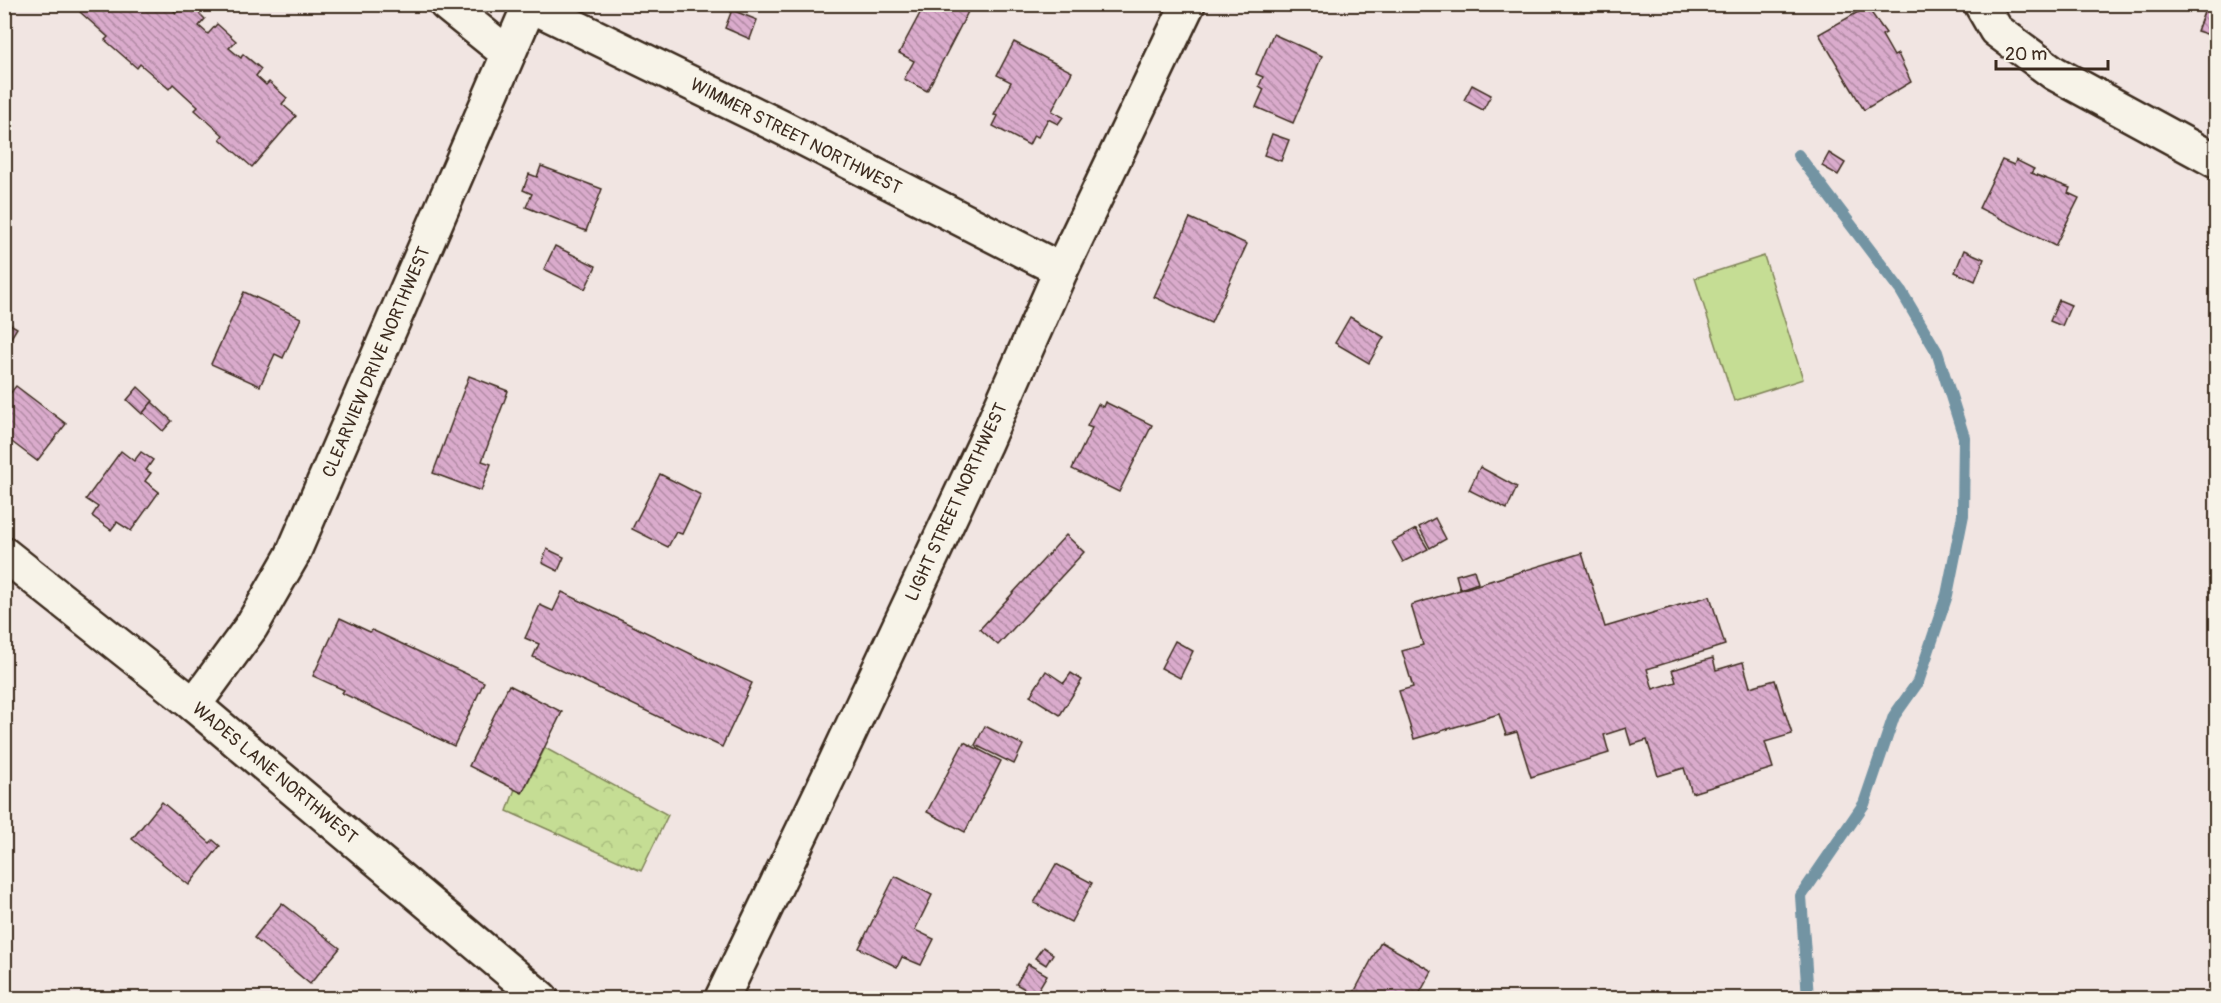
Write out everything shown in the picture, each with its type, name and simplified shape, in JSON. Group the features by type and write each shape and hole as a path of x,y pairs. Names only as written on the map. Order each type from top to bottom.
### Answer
{"street":[{"path":"446,4 508,54"},
{"name":"LIGHT STREET NORTHWEST","path":"722,999 979,456 1061,270 1188,4"},
{"path":"1981,4 1996,30 2054,73 2217,161"},
{"name":"CLEARVIEW DRIVE NORTHWEST","path":"194,705 251,627 292,556 530,5"},
{"name":"WIMMER STREET NORTHWEST","path":"530,5 783,128 1061,270"},
{"name":"WADES LANE NORTHWEST","path":"4,554 194,705 541,999"}],"green space":[{"path":"1764,256 1803,379 1734,401 1695,278"},
{"path":"545,748 668,815 641,871 507,811 515,789 523,792"}],"building":[{"path":"80,4 169,4 176,13 183,4 190,4 205,19 199,26 208,34 217,24 236,41 229,48 241,58 243,54 261,69 256,76 266,85 269,82 287,98 282,104 296,116 252,167 220,139 223,135 195,110 198,107 173,84 169,89 140,64 137,68 105,40 108,37 80,12 84,8"},
{"path":"925,4 972,4 927,91 904,79 914,61 899,53"},
{"path":"2207,4 2216,4 2216,37 2197,31"},
{"path":"1867,7 1886,33 1882,35 1894,56 1898,54 1911,82 1864,110 1819,34"},
{"path":"732,10 757,20 750,39 725,28"},
{"path":"1273,34 1322,56 1293,123 1256,107 1264,89 1259,86 1263,77 1256,74"},
{"path":"1014,42 1072,72 1052,111 1063,117 1058,124 1048,119 1038,137 1034,135 1029,145 993,126 998,116 994,115 1011,82 997,75"},
{"path":"1472,85 1491,95 1483,110 1464,100"},
{"path":"1272,134 1289,140 1281,161 1264,155"},
{"path":"1829,153 1845,163 1838,175 1822,166"},
{"path":"2002,160 2014,165 2016,160 2034,169 2031,173 2070,188 2068,193 2079,198 2055,246 1979,208"},
{"path":"541,166 602,189 586,231 526,207 532,194 523,190 529,174 537,177"},
{"path":"1190,218 1247,244 1211,323 1154,297"},
{"path":"555,246 596,266 585,289 544,269"},
{"path":"1964,250 1984,259 1975,281 1955,272"},
{"path":"244,292 301,318 283,358 275,354 260,386 211,364"},
{"path":"2059,300 2071,305 2062,326 2050,321"},
{"path":"1350,317 1384,337 1369,363 1335,343"},
{"path":"5,321 17,328 9,341 4,338"},
{"path":"469,376 508,391 482,461 491,464 481,491 433,473"},
{"path":"16,386 66,424 37,461 4,436 4,401"},
{"path":"138,387 153,401 142,414 127,400"},
{"path":"152,402 172,421 163,431 143,413"},
{"path":"1105,402 1152,425 1119,492 1072,469 1092,428 1087,426 1098,404 1103,407"},
{"path":"121,451 134,461 141,452 153,460 146,470 151,473 145,481 159,492 131,531 117,522 111,530 92,516 98,507 86,499"},
{"path":"1480,467 1517,487 1507,509 1469,490"},
{"path":"660,474 701,495 682,534 676,532 668,547 632,529"},
{"path":"1435,518 1446,539 1430,548 1419,527"},
{"path":"1416,529 1428,549 1403,562 1392,542"},
{"path":"1066,535 1084,552 998,645 980,629"},
{"path":"547,549 564,557 558,571 542,563"},
{"path":"1582,553 1605,627 1710,596 1725,645 1647,669 1653,689 1676,682 1672,670 1713,658 1716,670 1743,662 1750,687 1775,680 1792,734 1765,742 1773,768 1692,793 1684,768 1658,776 1647,740 1631,745 1626,728 1604,735 1609,753 1531,777 1517,732 1506,735 1499,714 1414,739 1399,691 1413,687 1402,651 1423,645 1411,605"},
{"path":"1474,570 1478,583 1460,589 1456,575"},
{"path":"562,592 752,683 722,747 533,657 539,644 525,638 540,605 553,611"},
{"path":"340,618 370,632 372,630 484,682 454,746 342,693 344,690 313,676"},
{"path":"1175,641 1193,651 1180,678 1161,668"},
{"path":"1046,671 1064,683 1071,673 1082,680 1060,715 1030,696"},
{"path":"509,685 562,712 522,793 469,766"},
{"path":"985,726 1023,745 1014,764 975,745"},
{"path":"964,742 1001,761 965,832 927,812"},
{"path":"162,802 210,843 213,840 220,846 189,885 132,839"},
{"path":"1056,864 1092,883 1071,922 1034,903"},
{"path":"895,876 932,895 915,930 934,939 921,965 902,957 897,967 859,948"},
{"path":"282,903 340,948 310,984 254,938"},
{"path":"1381,942 1432,971 1417,998 1351,998"},
{"path":"1043,947 1053,954 1046,965 1035,958"},
{"path":"1028,964 1047,975 1035,995 1016,984"}],"waterway":[{"path":"1798,155 1901,291 1937,352 1964,437 1963,515 1947,595 1918,682 1894,716 1864,804 1801,896 1808,998"}]}
